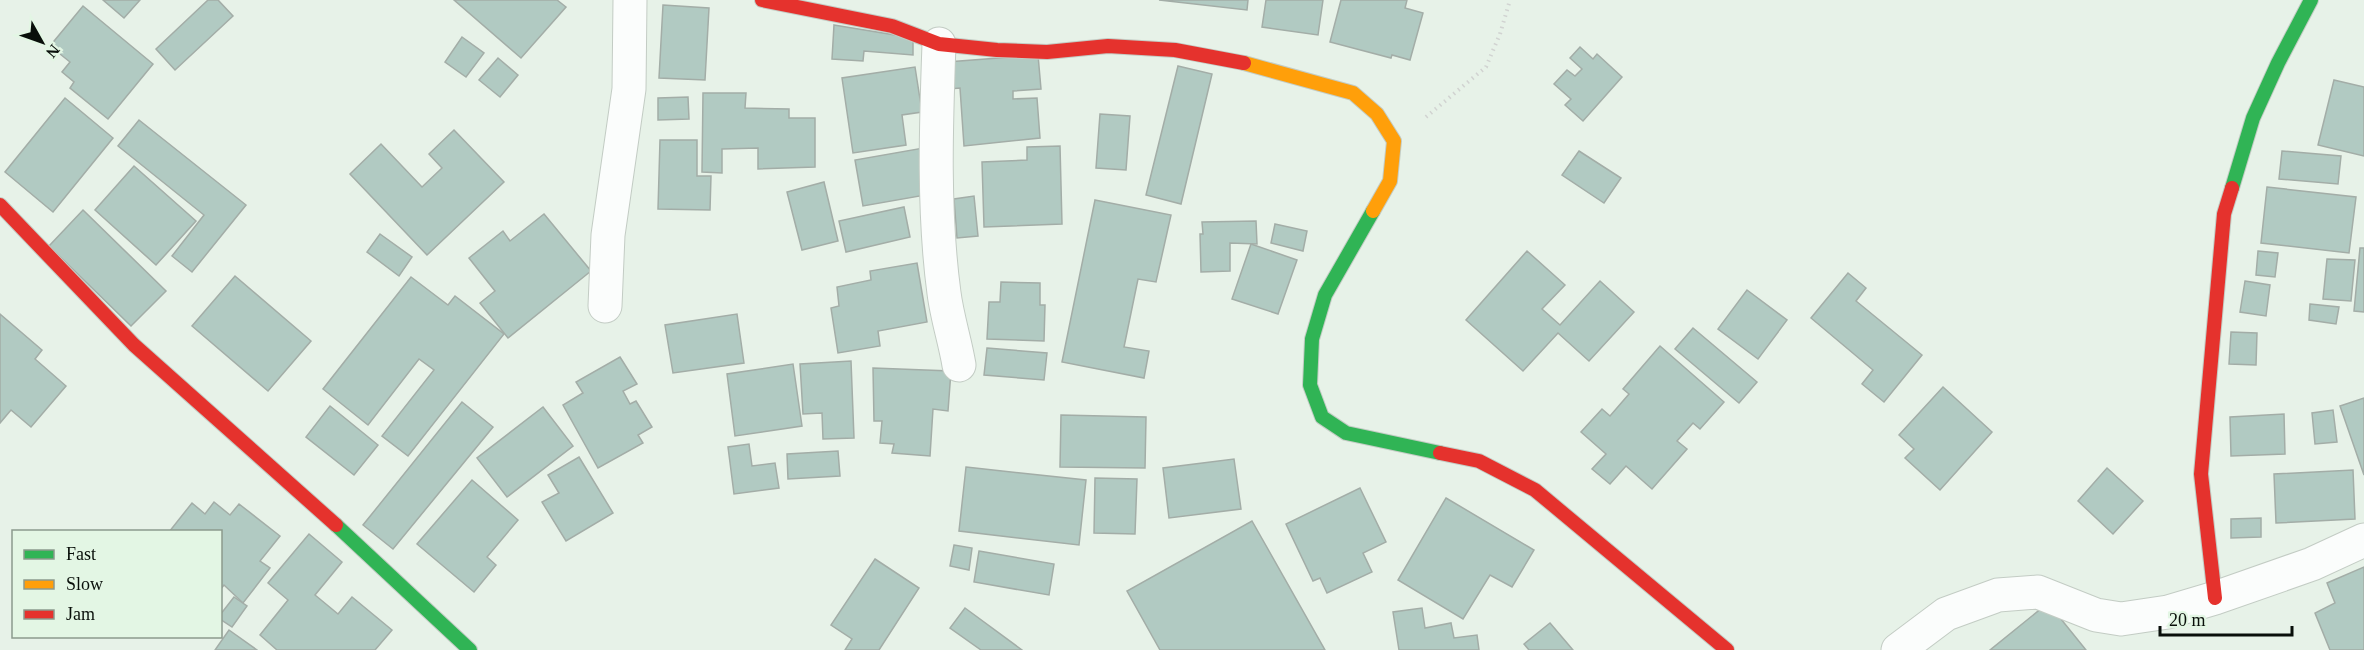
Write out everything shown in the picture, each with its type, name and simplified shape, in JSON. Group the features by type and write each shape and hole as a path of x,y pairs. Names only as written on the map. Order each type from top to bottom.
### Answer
{"street":[{"path":"605,306 608,235 629,89 630,0"},
{"path":"762,0 892,26 939,44 1047,52 1108,45 1175,50 1249,64 1353,93 1377,114 1394,141 1390,182 1324,295 1312,339 1310,385 1322,417 1346,433 1479,461 1535,490 1727,650"},
{"path":"2215,598 2201,474 2224,214 2253,118 2278,63 2311,0"},
{"path":"939,44 937,115 939,219 944,294 959,365"},
{"path":"0,206 135,345 311,502 470,650"},
{"path":"1898,650 1946,614 1998,595 2038,592 2096,615 2121,619 2168,612 2312,564 2364,540"}],"path":[{"path":"1394,141 1449,100 1486,66 1500,34 1510,0"}],"building":[{"path":"103,0 140,0 124,18"},
{"path":"208,0 218,0 233,16 175,70 156,49"},
{"path":"454,0 557,0 566,7 521,58"},
{"path":"1159,0 1248,0 1247,10"},
{"path":"1266,0 1323,0 1318,35 1262,27"},
{"path":"1341,0 1407,0 1405,8 1423,13 1410,60 1392,55 1391,58 1330,42"},
{"path":"663,5 709,8 705,80 659,78"},
{"path":"83,6 153,64 108,119 70,88 74,82 62,72 70,62 50,46"},
{"path":"834,25 913,38 913,55 864,51 863,61 832,59"},
{"path":"462,37 484,53 466,77 445,62"},
{"path":"1580,47 1593,59 1597,54 1622,77 1583,121 1565,105 1571,99 1554,84 1567,70 1575,76 1582,69 1570,58"},
{"path":"1038,55 1041,89 1013,91 1013,99 1037,98 1040,138 964,146 960,88 949,89 947,62"},
{"path":"498,58 518,75 500,97 479,80"},
{"path":"1178,66 1212,74 1181,204 1146,195"},
{"path":"915,67 922,112 902,115 906,145 853,153 842,78"},
{"path":"2334,80 2364,87 2364,156 2318,145"},
{"path":"703,93 746,93 745,108 789,109 789,118 815,118 815,167 758,169 758,148 722,149 722,173 702,172"},
{"path":"688,97 689,119 658,120 658,98"},
{"path":"65,98 113,138 53,212 5,172"},
{"path":"1100,114 1130,116 1126,170 1096,168"},
{"path":"139,120 246,205 192,272 172,256 204,215 118,146"},
{"path":"454,130 504,182 427,255 350,174 381,144 422,187 442,168 429,154"},
{"path":"660,140 697,140 697,176 711,176 710,210 658,209"},
{"path":"1060,146 1062,224 984,227 982,162 1027,160 1027,147"},
{"path":"929,147 937,193 863,206 855,160"},
{"path":"1579,151 1621,178 1604,203 1562,175"},
{"path":"2282,151 2341,156 2338,184 2279,179"},
{"path":"134,166 196,221 156,265 95,210"},
{"path":"824,182 838,241 802,250 787,192"},
{"path":"2267,187 2356,197 2349,253 2261,243"},
{"path":"974,196 978,236 957,238 954,199"},
{"path":"1095,200 1171,215 1156,282 1138,279 1124,347 1149,351 1144,378 1062,362"},
{"path":"904,207 910,237 846,252 839,221"},
{"path":"83,210 166,291 131,326 49,246"},
{"path":"544,214 591,271 508,338 480,303 495,291 469,258 503,231 510,241"},
{"path":"1256,221 1257,244 1230,243 1230,271 1201,272 1202,222"},
{"path":"1275,224 1307,231 1303,251 1271,243"},
{"path":"380,234 412,257 399,276 367,252"},
{"path":"1251,244 1297,260 1278,314 1232,299"},
{"path":"2360,248 2364,248 2364,312 2354,311"},
{"path":"1527,251 1565,285 1542,309 1560,325 1600,281 1634,312 1589,361 1558,333 1523,371 1466,320"},
{"path":"2258,251 2278,253 2275,277 2256,275"},
{"path":"2327,259 2355,260 2351,301 2323,299"},
{"path":"917,263 927,322 878,331 880,346 838,353 831,308 839,306 837,287 871,280 870,271"},
{"path":"1848,273 1866,288 1856,301 1922,355 1884,402 1862,384 1873,370 1811,318"},
{"path":"235,276 311,341 268,391 192,326"},
{"path":"411,277 448,305 455,296 504,334 408,456 382,436 434,370 419,359 368,425 323,389"},
{"path":"2245,281 2270,285 2266,316 2240,312"},
{"path":"1001,282 1040,283 1040,305 1045,305 1044,341 987,339 989,302 1000,302"},
{"path":"1747,290 1787,320 1758,359 1718,329"},
{"path":"2310,304 2339,307 2336,324 2309,320"},
{"path":"0,314 42,350 35,359 66,386 31,427 11,410 0,423"},
{"path":"737,314 744,363 673,373 665,325"},
{"path":"1693,328 1757,382 1739,403 1675,349"},
{"path":"2231,332 2257,333 2256,365 2229,364"},
{"path":"1660,346 1724,402 1700,429 1693,423 1677,441 1687,449 1652,489 1626,466 1610,484 1592,469 1606,454 1581,432 1602,409 1610,416 1629,394 1623,389"},
{"path":"987,348 1047,353 1044,380 984,375"},
{"path":"620,357 637,384 623,391 630,404 636,401 652,427 638,435 643,443 598,468 563,405 583,393 576,382"},
{"path":"851,361 854,438 823,439 822,413 803,414 800,364"},
{"path":"793,364 802,426 735,436 727,374"},
{"path":"873,368 951,371 948,411 933,409 930,456 892,453 894,444 880,443 882,421 874,421"},
{"path":"1943,387 1992,432 1940,490 1905,458 1914,449 1899,435"},
{"path":"2364,398 2364,475 2340,406"},
{"path":"462,402 493,427 393,549 363,525"},
{"path":"330,406 378,445 354,475 306,437"},
{"path":"543,407 573,446 507,497 477,458"},
{"path":"2333,410 2337,442 2315,444 2312,413"},
{"path":"2284,414 2285,454 2231,456 2230,417"},
{"path":"1061,415 1146,417 1145,468 1060,467"},
{"path":"749,444 752,466 775,463 779,488 734,494 728,447"},
{"path":"838,451 840,476 788,479 787,454"},
{"path":"579,457 613,513 566,541 542,502 559,493 548,475"},
{"path":"1234,459 1241,509 1169,518 1163,468"},
{"path":"966,467 1086,480 1079,545 959,531"},
{"path":"2107,468 2143,501 2113,534 2078,501"},
{"path":"2353,470 2355,519 2276,523 2274,474"},
{"path":"1095,478 1137,479 1135,534 1094,533"},
{"path":"472,480 518,520 487,557 496,565 474,592 417,544"},
{"path":"1360,488 1386,542 1363,553 1372,572 1327,593 1320,578 1313,581 1286,524"},
{"path":"1446,498 1534,550 1512,587 1490,575 1463,619 1398,580"},
{"path":"214,502 230,515 239,504 280,536 260,561 270,568 243,603 224,585 222,588 222,530 171,530 192,503 205,514"},
{"path":"2261,518 2261,537 2231,538 2231,519"},
{"path":"1252,521 1325,650 1160,650 1127,591"},
{"path":"309,534 342,562 315,595 338,614 352,597 392,630 375,650 277,650 260,635 288,600 268,583"},
{"path":"954,545 972,548 969,570 950,566"},
{"path":"979,551 1054,564 1049,595 974,582"},
{"path":"875,559 919,588 879,650 845,650 852,639 831,625"},
{"path":"2364,567 2364,650 2330,650 2315,613 2335,603 2327,583"},
{"path":"234,597 247,606 232,627 222,620 222,612"},
{"path":"2048,603 2086,650 1990,650"},
{"path":"965,608 1022,650 981,650 950,628"},
{"path":"1422,608 1425,628 1451,623 1454,638 1477,635 1479,650 1399,650 1393,612"},
{"path":"1550,623 1573,650 1529,650 1524,644"},
{"path":"229,630 257,650 215,650"}],"traffic: fast":[{"path":"2232,188 2253,118 2278,63 2311,0"},
{"path":"1373,211 1325,295 1312,339 1310,385 1322,417 1346,433 1440,453"},
{"path":"336,525 470,650"}],"traffic: slow":[{"path":"1244,63 1353,93 1377,114 1394,141 1390,181 1373,211"}],"traffic: jam":[{"path":"762,0 892,26 939,44 1047,52 1108,46 1175,50 1244,63"},
{"path":"2215,598 2201,474 2224,214 2232,188"},
{"path":"0,205 134,345 336,525"},
{"path":"1440,453 1479,461 1535,490 1727,650"}]}
